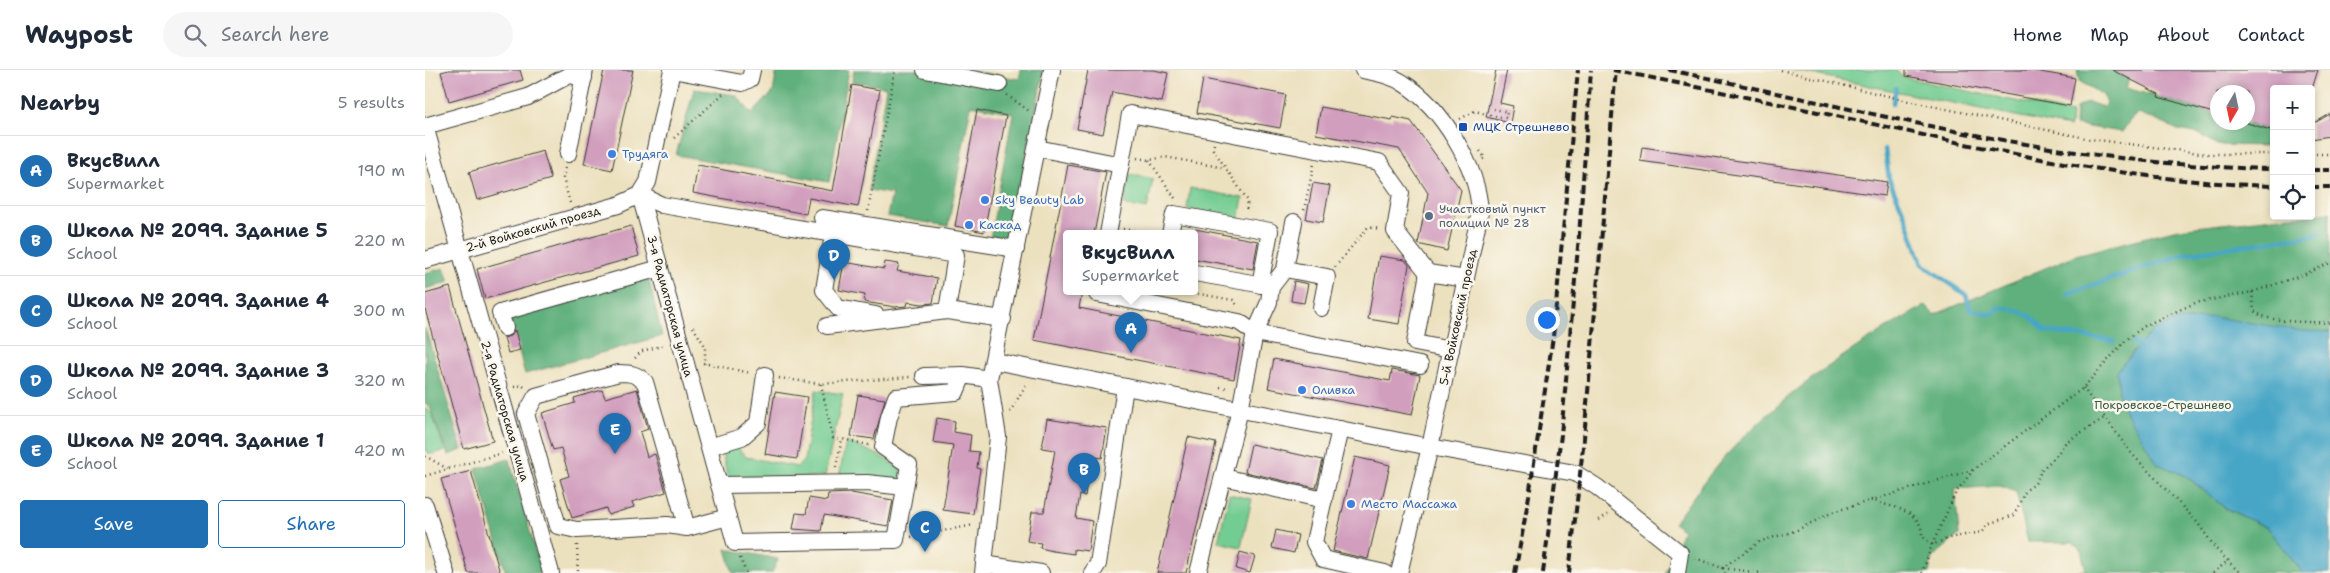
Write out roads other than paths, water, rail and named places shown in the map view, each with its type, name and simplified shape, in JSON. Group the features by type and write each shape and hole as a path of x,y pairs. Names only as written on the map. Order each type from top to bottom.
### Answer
{"street":[{"path":"752,70 750,79 742,84 672,70 649,182 640,196 661,205 956,256 947,311"},
{"path":"925,70 999,84"},
{"path":"1041,573 983,568 989,533 998,437 989,379 1003,319 1052,70"},
{"name":"5-й Войковский проезд","path":"1363,70 1403,82 1432,109 1451,133 1475,181 1479,197 1480,212 1451,350 1430,447 1399,573"},
{"path":"425,126 528,97 569,75 585,74 568,154"},
{"path":"1109,230 1130,114 1379,162 1401,193 1395,231 1428,273 1466,279"},
{"name":"2-я Радиаторская улица","path":"425,126 551,573"},
{"path":"1037,148 1122,160"},
{"name":"2-й Войковский проезд","path":"425,260 619,205 640,196"},
{"name":"3-я Радиаторская улица","path":"640,196 735,543 896,540 905,487"},
{"path":"1171,230 1174,214 1270,231 1266,286 1269,302 1255,333 1241,410 1198,573"},
{"path":"823,218 1016,249"},
{"path":"1266,286 1285,269 1294,222"},
{"path":"833,235 824,290 838,308 893,318"},
{"path":"505,328 500,313 660,268"},
{"path":"1285,269 1327,277 1321,308"},
{"path":"1428,273 1415,343 1451,350"},
{"path":"1198,274 1266,286"},
{"path":"1102,295 1239,322 1255,333 1420,365"},
{"path":"827,326 947,311 1003,319"},
{"path":"994,361 1430,447 1575,473 1680,553 1677,573"},
{"path":"687,528 645,382 632,373 619,373 536,396 526,414 558,526 577,530 667,525 687,528 727,516"},
{"path":"709,447 742,438 758,422 765,375"},
{"path":"924,376 963,375 989,379"},
{"path":"719,485 867,482 905,487 909,465 883,447 889,417 896,397 956,392 963,375"},
{"path":"1092,573 1098,564 1125,387"},
{"path":"1340,429 1314,542 1323,559 1385,573"},
{"path":"1223,477 1324,500"},
{"path":"425,505 431,548 446,573"}],"water":[{"path":"2213,317 2304,331 2330,332 2330,573 2303,573 2268,528 2225,508 2186,476 2158,464 2120,404 2117,371 2152,331 2175,321"}],"waterway":[{"path":"1893,103 1896,88"},
{"path":"1885,149 1889,179 1906,218 1922,264 1966,295 1971,310 1992,314 1998,308 2013,309 2025,313 2045,331 2114,341"},
{"path":"2067,294 2184,254 2321,234"},
{"path":"2133,343 2146,347"}],"railway":[{"path":"1515,573 1529,496 1553,337 1578,70"},
{"path":"1543,573 1561,435 1579,236 1591,70"},
{"path":"1613,70 2068,164 2170,179 2270,186"},
{"path":"1569,573 1584,438 1616,70"},
{"path":"1669,70 1894,119 2045,147 2197,166 2270,169"},
{"path":"2315,170 2330,170"},
{"path":"2315,187 2330,187"}],"place":[{"name":"МЦК Стрешнево","path":"1463,127"},
{"name":"Трудяга","path":"612,154"},
{"name":"Sky Beauty Lab","path":"985,200"},
{"name":"Участковый пункт полиции № 28","path":"1429,216"},
{"name":"Каскад","path":"969,225"},
{"name":"Школа № 2099. Здание 3","path":"834,280"},
{"name":"ВкусВилл","path":"1131,353"},
{"name":"Оливка","path":"1302,390"},
{"name":"Школа № 2099. Здание 1","path":"615,454"},
{"name":"Школа № 2099. Здание 5","path":"1084,494"},
{"name":"Место Массажа","path":"1351,504"},
{"name":"Школа № 2099. Здание 4","path":"925,552"}],"park label":[{"name":"Покровское-Стрешнево","path":"2163,405"}]}
